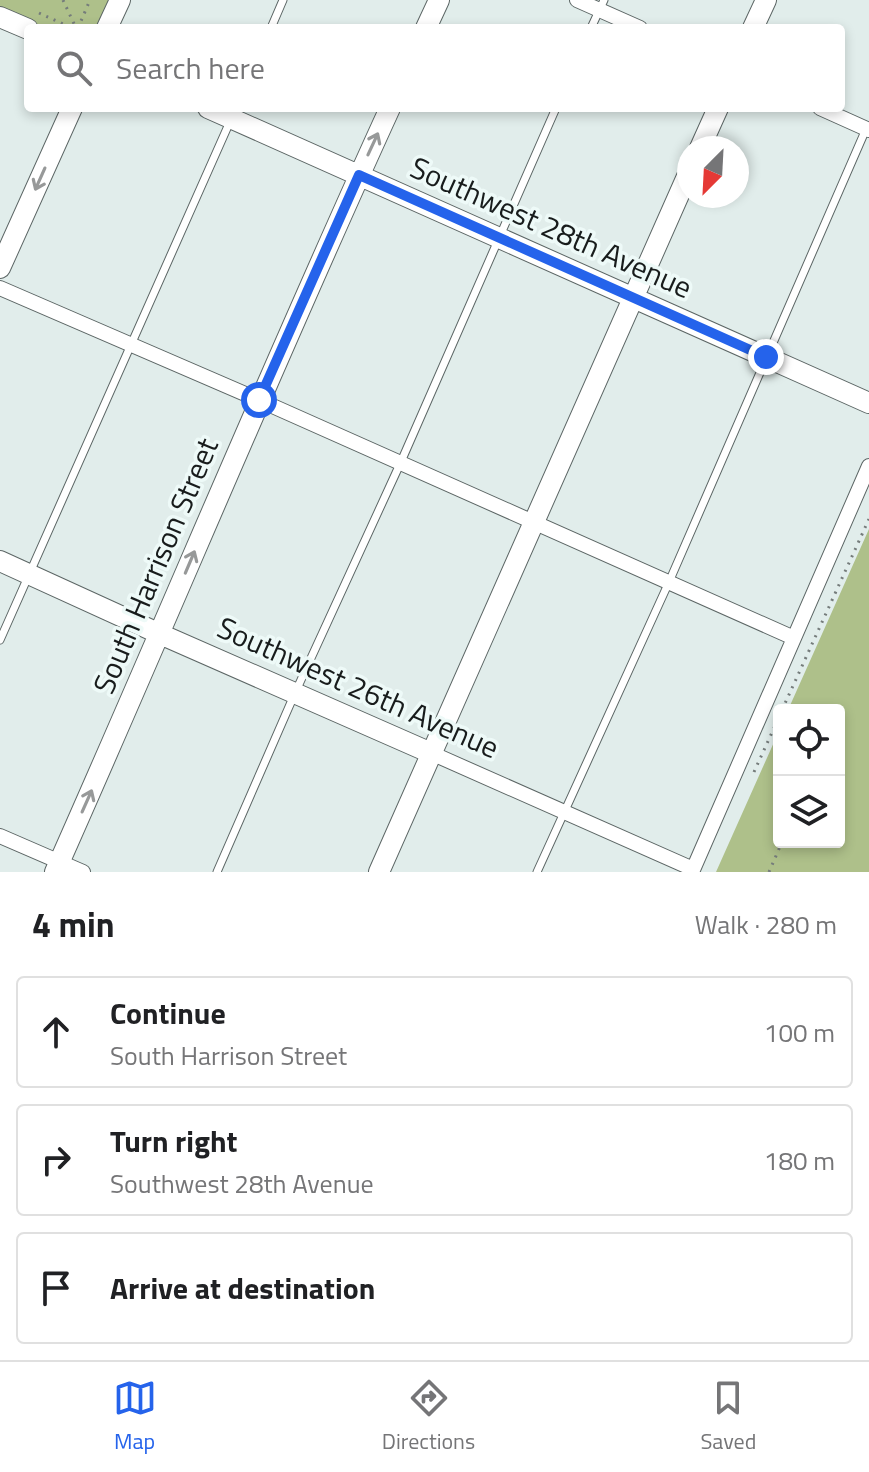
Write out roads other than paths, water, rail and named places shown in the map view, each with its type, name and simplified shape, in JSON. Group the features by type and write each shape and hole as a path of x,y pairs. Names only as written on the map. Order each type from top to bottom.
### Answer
{"main road":[{"path":"109,24 120,0"},
{"path":"428,24 439,0"},
{"path":"755,24 766,0"},
{"path":"0,17 24,27"},
{"path":"0,268 70,112"},
{"name":"South Harrison Street","path":"58,867 259,400 388,112"},
{"path":"705,136 716,112"},
{"name":"Southwest 28th Avenue","path":"234,113 359,175 869,403"},
{"path":"379,872 677,199"},
{"name":"Southwest 26th Avenue","path":"0,561 431,753"}],"street":[{"path":"577,0 601,5 633,24"},
{"path":"830,112 868,127"},
{"path":"0,288 794,638"},
{"path":"692,870 869,466"},
{"name":"Southwest 26th Avenue","path":"431,753 692,870"},
{"path":"0,836 58,867 83,872"}],"lane":[{"path":"273,24 283,0"},
{"path":"593,24 601,5"},
{"path":"217,872 554,112"},
{"path":"0,640 234,113"},
{"path":"537,872 669,582 868,127"}]}
